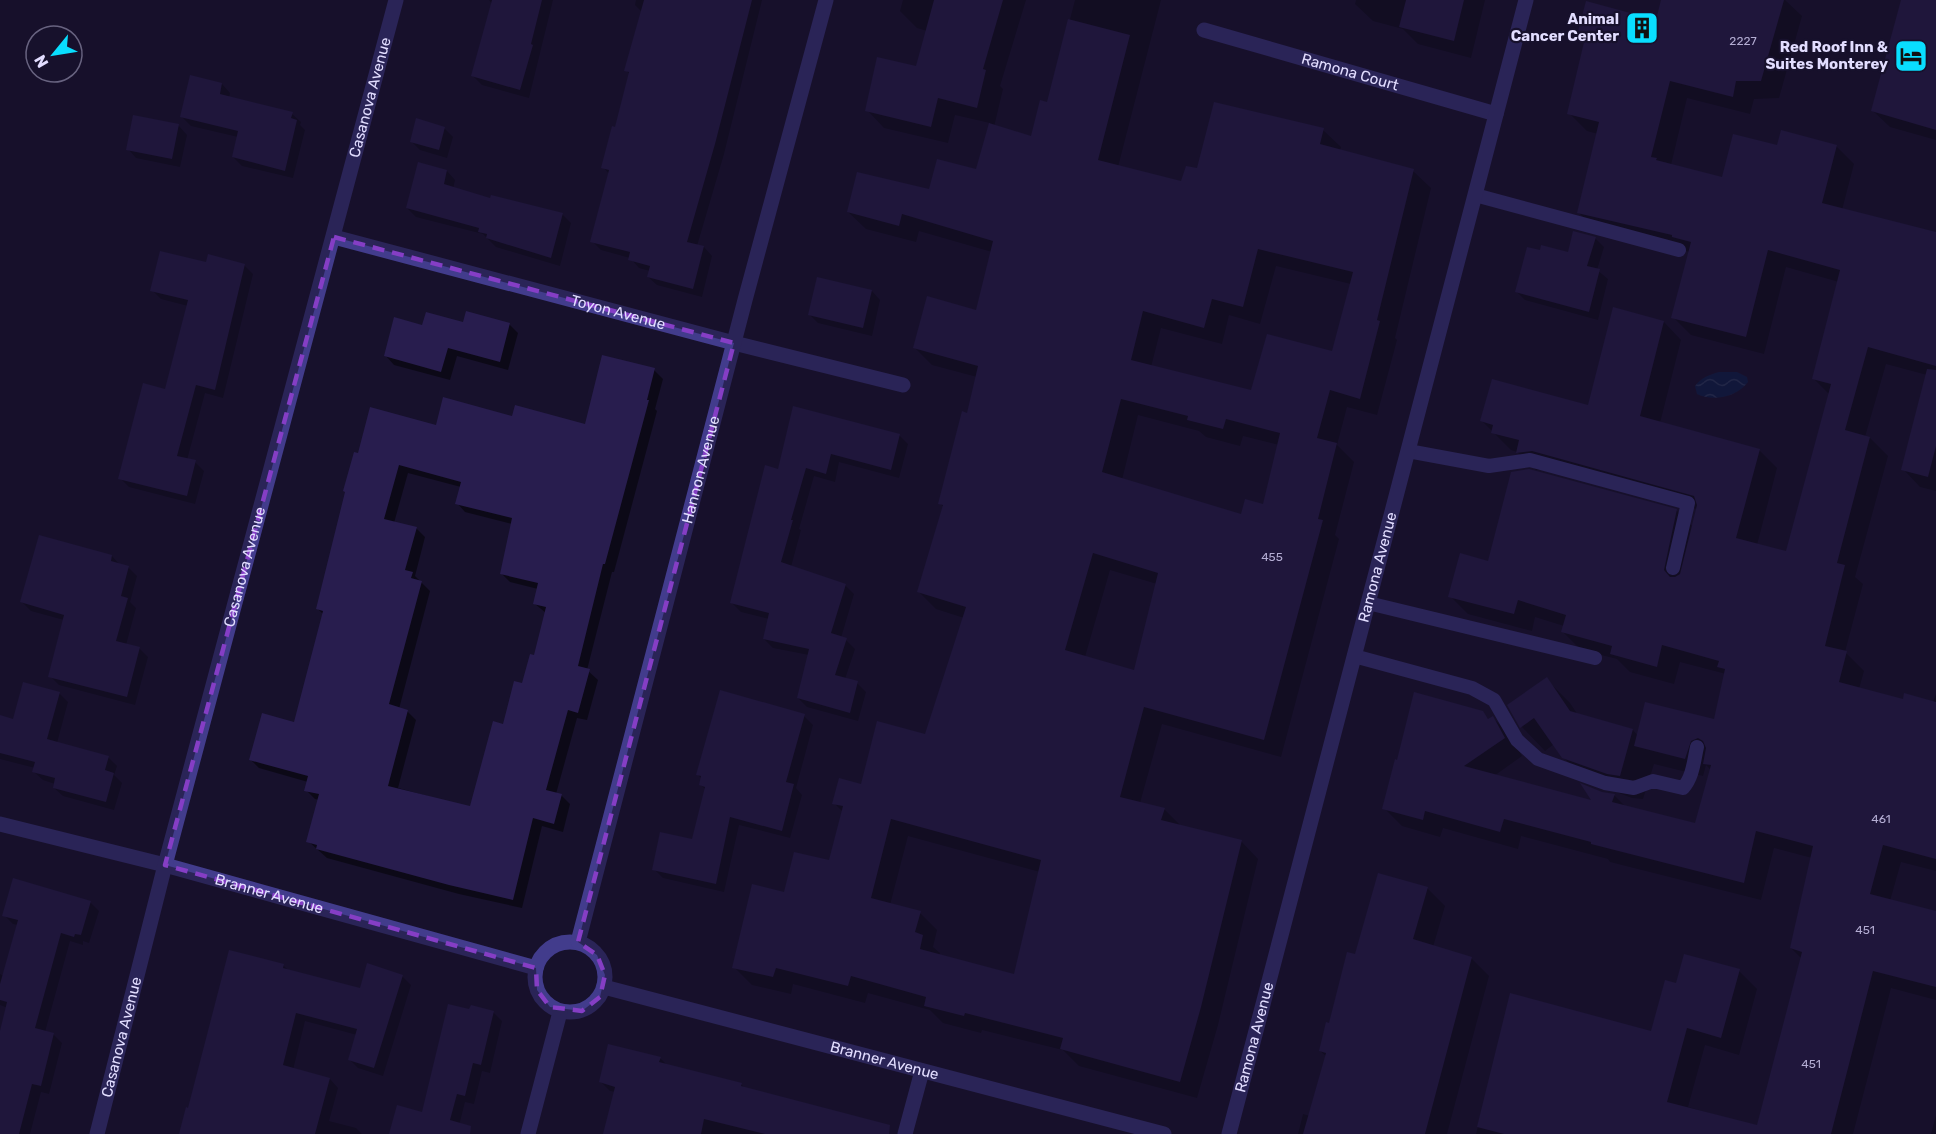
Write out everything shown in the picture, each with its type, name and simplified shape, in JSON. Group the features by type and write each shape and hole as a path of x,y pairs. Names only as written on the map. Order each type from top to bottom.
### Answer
{"street":[{"name":"Casanova Avenue","path":"97,1134 165,866 396,0"},
{"name":"Hannon Avenue","path":"579,942 734,343 826,0"},
{"name":"Ramona Avenue","path":"1229,1134 1526,0"},
{"name":"Ramona Court","path":"1204,30 1496,114"},
{"name":"Toyon Avenue","path":"334,237 734,343 903,385"},
{"name":"Branner Avenue","path":"0,824 165,866 536,968"},
{"path":"568,941 579,942 597,954 603,964 604,987 600,997 582,1011 572,1013 560,1011 550,1007 542,999 534,979 536,968 547,949 568,941"},
{"name":"Branner Avenue","path":"604,987 1164,1134"},
{"path":"528,1134 560,1011"},
{"path":"905,1134 922,1071"}],"lane":[{"path":"1475,195 1679,250"},
{"path":"1408,451 1489,466 1530,460 1688,503 1673,568"},
{"path":"1368,603 1595,658"},
{"path":"1354,656 1472,688 1494,700 1517,740 1538,759 1605,783 1634,788 1653,782 1683,788 1688,783 1697,747"}],"highlighted area":[{"path":"334,237 734,343 578,942 597,955 605,975 600,997 582,1011 550,1007 537,990 536,968 165,865"}],"water":[{"path":"1719,372 1737,372 1747,377 1748,382 1738,391 1724,397 1710,398 1697,394 1695,386 1698,383"}],"building":[{"path":"492,0 542,0 531,44 533,45 520,90 471,76"},
{"path":"644,0 752,0 687,242 704,246 693,289 647,277 650,266 628,260 630,252 590,242 609,170 601,168 612,126 615,127 629,72 624,71"},
{"path":"934,0 1003,0 983,69 986,70 977,108 938,98 931,127 865,111 877,57 916,66"},
{"path":"1406,0 1464,0 1454,41 1399,27"},
{"path":"1661,0 1784,0 1761,81 1736,81 1733,97 1670,81 1651,157 1722,177 1733,134 1777,145 1781,130 1837,145 1822,203 1936,232 1936,366 1868,347 1845,430 1870,437 1837,563 1845,565 1825,646 1847,651 1839,682 1903,699 1904,693 1936,702 1936,859 1883,845 1870,894 1936,911 1936,987 1873,971 1831,1134 1504,1134 1477,1127 1510,993 1651,1031 1665,980 1676,983 1684,954 1740,969 1721,1038 1687,1028 1667,1102 1757,1125 1802,952 1790,948 1813,846 1756,831 1744,883 1504,819 1500,832 1425,811 1423,820 1382,809 1414,692 1483,711 1488,719 1493,716 1505,738 1464,766 1591,800 1580,783 1602,792 1615,794 1612,802 1695,823 1711,765 1703,764 1706,748 1703,741 1698,738 1691,741 1685,759 1634,746 1645,702 1714,719 1725,669 1717,667 1719,661 1662,645 1657,667 1610,654 1612,646 1561,632 1566,615 1518,600 1514,614 1448,597 1460,553 1488,561 1511,472 1529,469 1677,509 1664,570 1670,577 1680,574 1697,505 1694,496 1532,451 1516,453 1519,440 1491,433 1493,425 1480,421 1492,379 1588,405 1613,307 1664,321 1640,416 1760,449 1736,538 1786,551 1831,384 1812,379 1840,270 1768,250 1746,337 1671,318 1691,242 1672,237 1672,235 1577,213 1599,122 1567,114 1585,38 1577,35 1586,1 1656,20"},
{"name":"Red Roof Inn & Suites Monterey","path":"1901,0 1936,0 1936,130 1871,111"},
{"path":"1068,19 1130,35 1098,160 1181,181 1186,166 1197,168 1214,102 1324,128 1320,144 1414,169 1360,399 1330,390 1317,438 1337,443 1318,519 1323,520 1264,740 1144,707 1120,797 1165,808 1161,820 1242,840 1180,1082 1060,1049 1063,1038 965,1013 964,1016 924,1006 926,997 851,976 848,986 776,968 773,977 732,968 752,884 784,892 794,852 829,860 843,806 832,804 839,778 861,784 877,721 925,734 966,607 917,592 943,505 938,504 962,411 967,413 978,366 913,348 927,296 976,310 993,241 902,214 899,226 847,212 857,172 929,189 937,159 976,169 989,123 1031,136 1040,100 1047,102","holes":["1258,249 1353,272 1332,351 1267,334 1251,390 1131,360 1143,311 1204,328 1212,299 1243,307","1121,399 1188,416 1187,420 1223,429 1226,419 1280,433 1263,504 1245,499 1241,514 1102,472","1093,553 1158,573 1134,670 1065,650","891,819 1041,860 1014,974 920,949 923,935 915,932 921,911 871,898"]},
{"path":"190,75 222,83 220,94 293,112 291,118 297,120 285,171 232,157 238,131 180,117"},
{"path":"133,115 179,124 172,159 126,150"},
{"path":"416,118 445,127 439,150 410,142"},
{"path":"418,162 447,170 444,184 490,198 491,195 563,213 551,258 486,238 487,234 478,232 479,228 406,208"},
{"path":"1573,231 1596,237 1587,266 1600,269 1589,312 1515,292 1527,247 1540,250 1541,245 1568,252"},
{"path":"160,251 206,262 208,254 245,264 215,390 196,385 177,456 196,460 187,496 118,479 143,383 165,389 188,300 150,291"},
{"path":"817,277 872,290 863,328 808,315"},
{"path":"466,311 510,323 500,362 448,348 441,372 384,356 394,317 422,325 426,312 463,322"},
{"path":"602,355 655,368 647,400 649,400 605,564 603,564 578,666 590,669 578,713 568,710 546,790 562,794 554,824 533,818 513,900 316,849 317,845 306,842 319,794 304,791 308,776 249,760 262,713 294,722 323,611 316,609 345,492 343,491 354,452 358,453 370,407 436,425 443,397 512,416 515,405 585,424","holes":["399,465 461,482 455,504 512,518 500,574 538,583 533,604 546,607 534,655 530,654 522,683 514,681 503,724 493,721 470,806 388,786 408,710 389,704 422,581 411,578 413,572 405,570 417,527 384,519"]},
{"path":"1927,369 1936,370 1936,446 1928,477 1901,470"},
{"path":"793,406 900,434 891,470 831,454 826,474 806,468 781,562 846,584 831,633 847,638 835,675 858,681 850,713 797,698 809,649 763,639 769,613 730,603 765,465 778,469"},
{"path":"39,535 112,555 111,561 129,566 121,596 128,598 116,641 140,647 127,697 48,677 64,615 20,602"},
{"path":"1547,677 1570,711 1633,729 1620,776 1607,774 1562,758 1534,718 1520,728 1507,705"},
{"path":"23,682 60,692 47,739 109,756 105,770 114,773 106,802 53,788 55,778 32,772 35,762 0,753 0,715 13,719"},
{"path":"720,690 805,714 786,782 794,784 782,831 730,817 716,884 652,870 660,832 692,839 705,787 699,785 701,776 696,775"},
{"path":"1378,873 1428,887 1413,939 1472,957 1425,1134 1303,1134 1326,1053 1319,1051 1326,1022 1329,1023 1347,952 1355,954"},
{"path":"13,878 91,901 81,935 75,934 74,937 61,933 35,1028 54,1033 41,1086 32,1084 19,1134 0,1134 0,1031 7,1002 0,1000 0,984 18,920 2,916"},
{"path":"229,950 284,964 283,968 360,988 367,963 403,975 374,1068 348,1060 357,1029 296,1013 283,1065 330,1078 315,1134 179,1134 186,1107 188,1108"},
{"path":"448,1004 469,1009 471,1005 494,1011 481,1065 473,1063 465,1096 457,1094 450,1120 471,1126 470,1134 389,1134 397,1105 422,1112"},
{"path":"608,1044 661,1057 659,1062 742,1083 741,1086 890,1125 889,1134 765,1134 704,1119 701,1134 603,1134 615,1087 599,1082"}],"place":[{"name":"Animal Cancer Center","path":"1642,28"},
{"name":"Red Roof Inn & Suites Monterey","path":"1911,56"}]}
